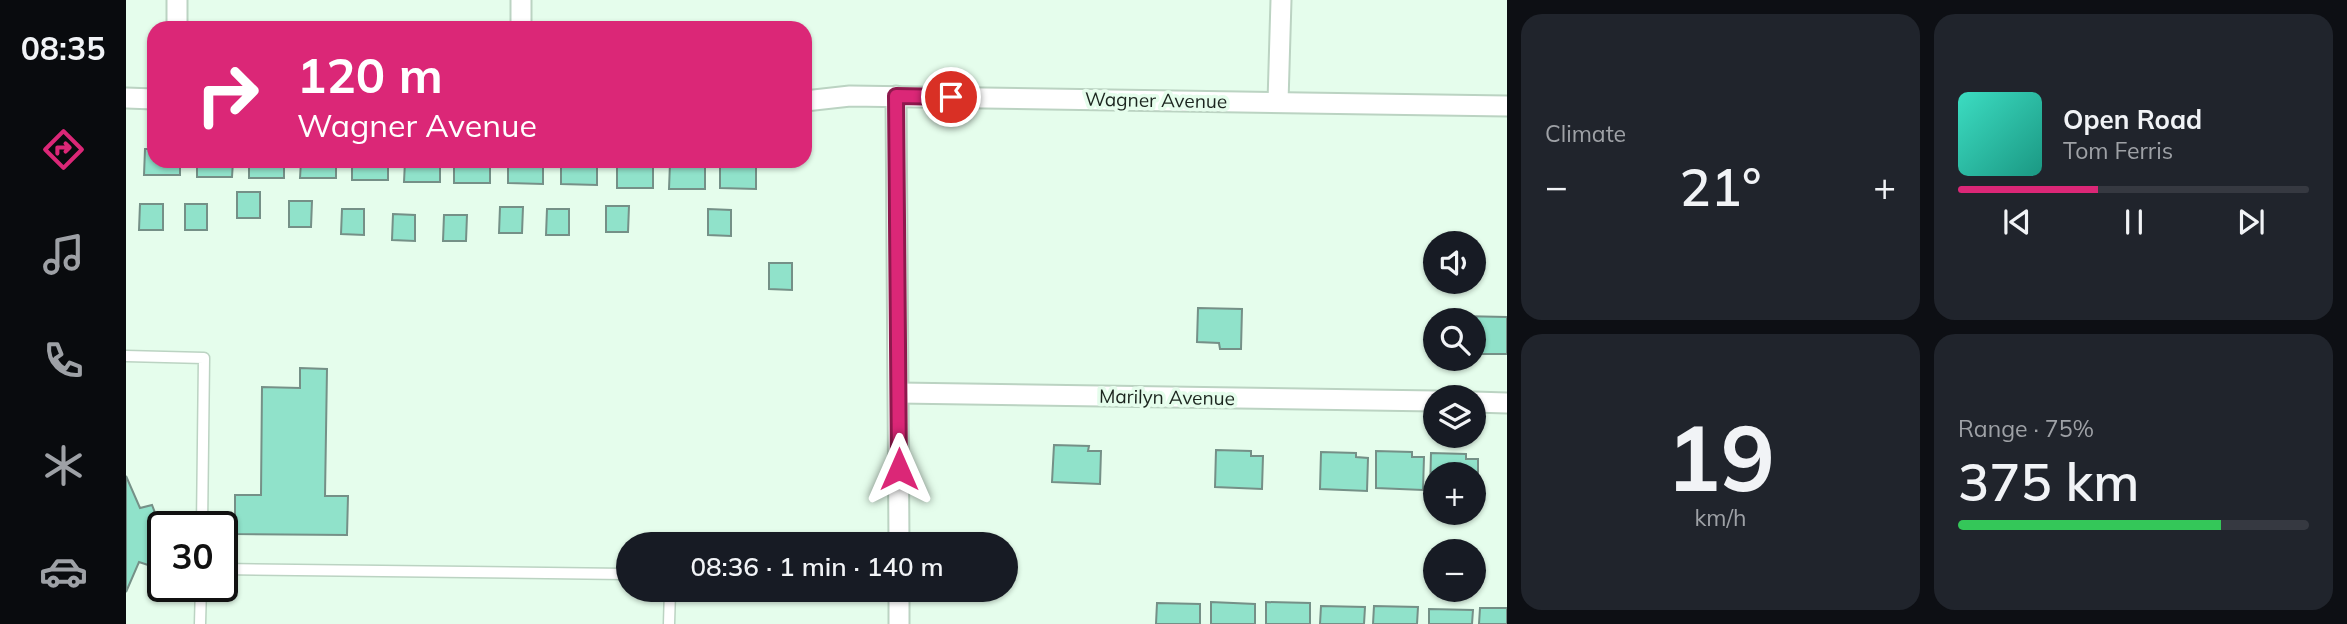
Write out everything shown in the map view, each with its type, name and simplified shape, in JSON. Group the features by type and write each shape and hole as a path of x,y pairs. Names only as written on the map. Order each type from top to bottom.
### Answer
{"street":[{"path":"177,0 177,21"},
{"path":"521,0 521,21"},
{"path":"1278,102 1280,0"},
{"name":"Wagner Avenue","path":"812,100 850,96 896,96 1507,106"},
{"path":"896,96 899,532"},
{"path":"126,98 147,99"},
{"name":"Marilyn Avenue","path":"899,393 1423,401"},
{"path":"1486,402 1507,402"},
{"path":"899,602 899,624"}],"lane":[{"path":"126,356 204,358 202,511"},
{"path":"238,569 616,574"},
{"path":"200,624 201,602"},
{"path":"669,624 670,602"}],"building":[{"path":"145,149 147,168 180,168 180,175 144,175"},
{"path":"197,168 233,168 232,177 197,177"},
{"path":"249,168 284,168 284,178 249,178"},
{"path":"301,168 336,168 336,178 300,178"},
{"path":"352,168 388,168 388,180 352,180"},
{"path":"405,168 440,168 440,182 404,182"},
{"path":"454,168 490,168 490,183 454,183"},
{"path":"508,168 543,168 543,184 508,183"},
{"path":"561,168 597,168 597,185 561,184"},
{"path":"617,168 653,168 653,188 617,188"},
{"path":"670,168 705,168 705,189 669,189"},
{"path":"720,168 756,168 756,189 720,188"},
{"path":"237,192 260,192 260,218 237,218"},
{"path":"289,201 312,201 311,227 289,227"},
{"path":"140,204 163,204 163,230 139,230"},
{"path":"185,204 207,204 207,230 185,230"},
{"path":"606,206 629,206 628,232 606,232"},
{"path":"500,207 523,207 522,233 499,233"},
{"path":"342,209 364,209 364,235 341,234"},
{"path":"547,209 569,209 569,235 546,235"},
{"path":"708,209 731,210 731,236 708,235"},
{"path":"393,214 415,215 415,241 392,240"},
{"path":"444,215 467,215 466,241 443,241"},
{"path":"769,263 792,263 792,290 769,289"},
{"path":"1198,308 1242,309 1241,349 1220,349 1219,343 1197,342"},
{"path":"1486,317 1507,317 1507,354 1486,354"},
{"path":"300,368 327,369 325,496 348,496 347,535 238,534 235,495 261,495 262,387 300,388"},
{"path":"1054,445 1089,446 1088,451 1101,451 1100,484 1052,482"},
{"path":"1216,450 1251,451 1251,456 1263,456 1262,489 1215,487"},
{"path":"1376,451 1412,452 1412,457 1424,457 1423,490 1376,488"},
{"path":"1321,452 1356,453 1356,457 1368,458 1367,491 1320,489"},
{"path":"1431,453 1466,454 1466,459 1478,459 1478,462 1431,462"},
{"path":"126,476 140,508 152,505 154,511 147,511 147,565 139,562 126,592"},
{"path":"1211,602 1255,604 1255,624 1211,624"},
{"path":"1266,602 1310,603 1310,624 1266,624"},
{"path":"1157,603 1200,604 1200,624 1156,624"},
{"path":"1321,606 1365,607 1364,624 1320,624"},
{"path":"1374,606 1418,607 1417,624 1373,624"},
{"path":"1480,608 1507,608 1507,624 1479,624"},
{"path":"1429,609 1473,610 1472,624 1429,624"}],"route":[{"path":"899,469 896,96 951,97"}]}
